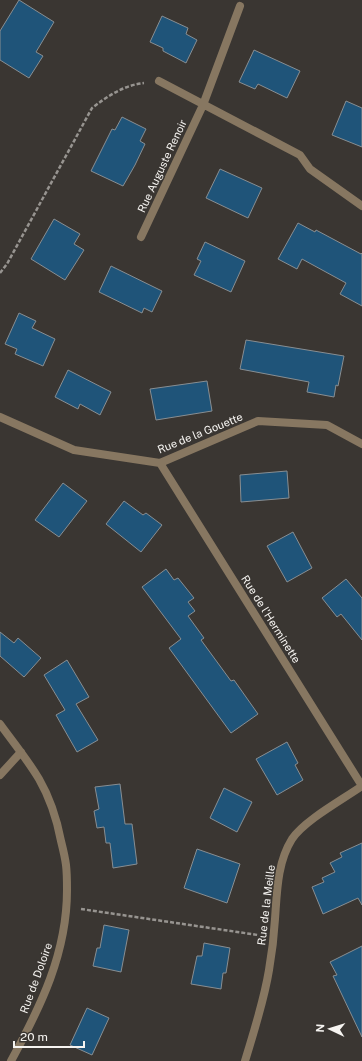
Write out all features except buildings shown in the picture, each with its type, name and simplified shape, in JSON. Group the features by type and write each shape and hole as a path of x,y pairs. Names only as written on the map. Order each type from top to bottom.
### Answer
{"street":[{"name":"Rue Auguste Renoir","path":"141,237 203,105 240,6"},
{"path":"158,81 300,155 310,169 362,206"},
{"name":"Rue de la Gouette","path":"0,417 74,450 160,463 258,421 327,425 362,444"},
{"name":"Rue de l'Herminette","path":"160,463 362,786"},
{"name":"Rue de Doloire","path":"0,724 39,779 52,805 59,830 66,866 67,906 64,932 58,958 41,1004 11,1061"},
{"path":"0,775 21,752"},
{"name":"Rue de la Meille","path":"245,1061 263,1002 269,970 278,878 283,858 293,839 306,824 362,786"}],"path":[{"path":"0,273 7,264 92,108 106,97 133,84 158,81"},
{"path":"67,906 273,937"}]}
